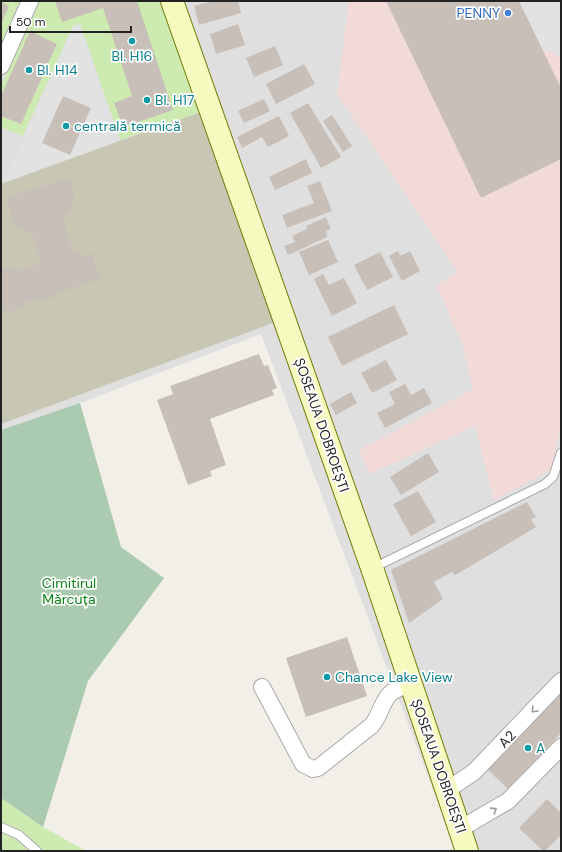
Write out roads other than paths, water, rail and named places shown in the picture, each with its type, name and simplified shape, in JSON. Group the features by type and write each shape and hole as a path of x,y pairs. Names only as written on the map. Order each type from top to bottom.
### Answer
{"street":[{"path":"1,66 30,1"},
{"name":"ȘOSEAUA DOBROEȘTI","path":"172,1 372,568 467,851"},
{"path":"262,687 303,764 313,769 318,768 371,726 376,720 385,700 390,693 411,682"},
{"name":"A2","path":"447,790 474,772 561,682"},
{"path":"460,829 508,801 561,748"}],"lane":[{"path":"372,568 545,484 553,477 558,467 561,454"},
{"path":"1,827 19,835 37,851"}],"place":[{"name":"PENNY","path":"508,13"},
{"name":"Bl. H16","path":"132,41"},
{"name":"Bl. H14","path":"29,70"},
{"name":"Bl. H17","path":"147,100"},
{"name":"centrală termică","path":"66,126"},
{"name":"Chance Lake View","path":"327,677"},
{"name":"A","path":"528,748"}],"park label":[{"name":"Cimitirul Mărcuța","path":"69,592"}]}
